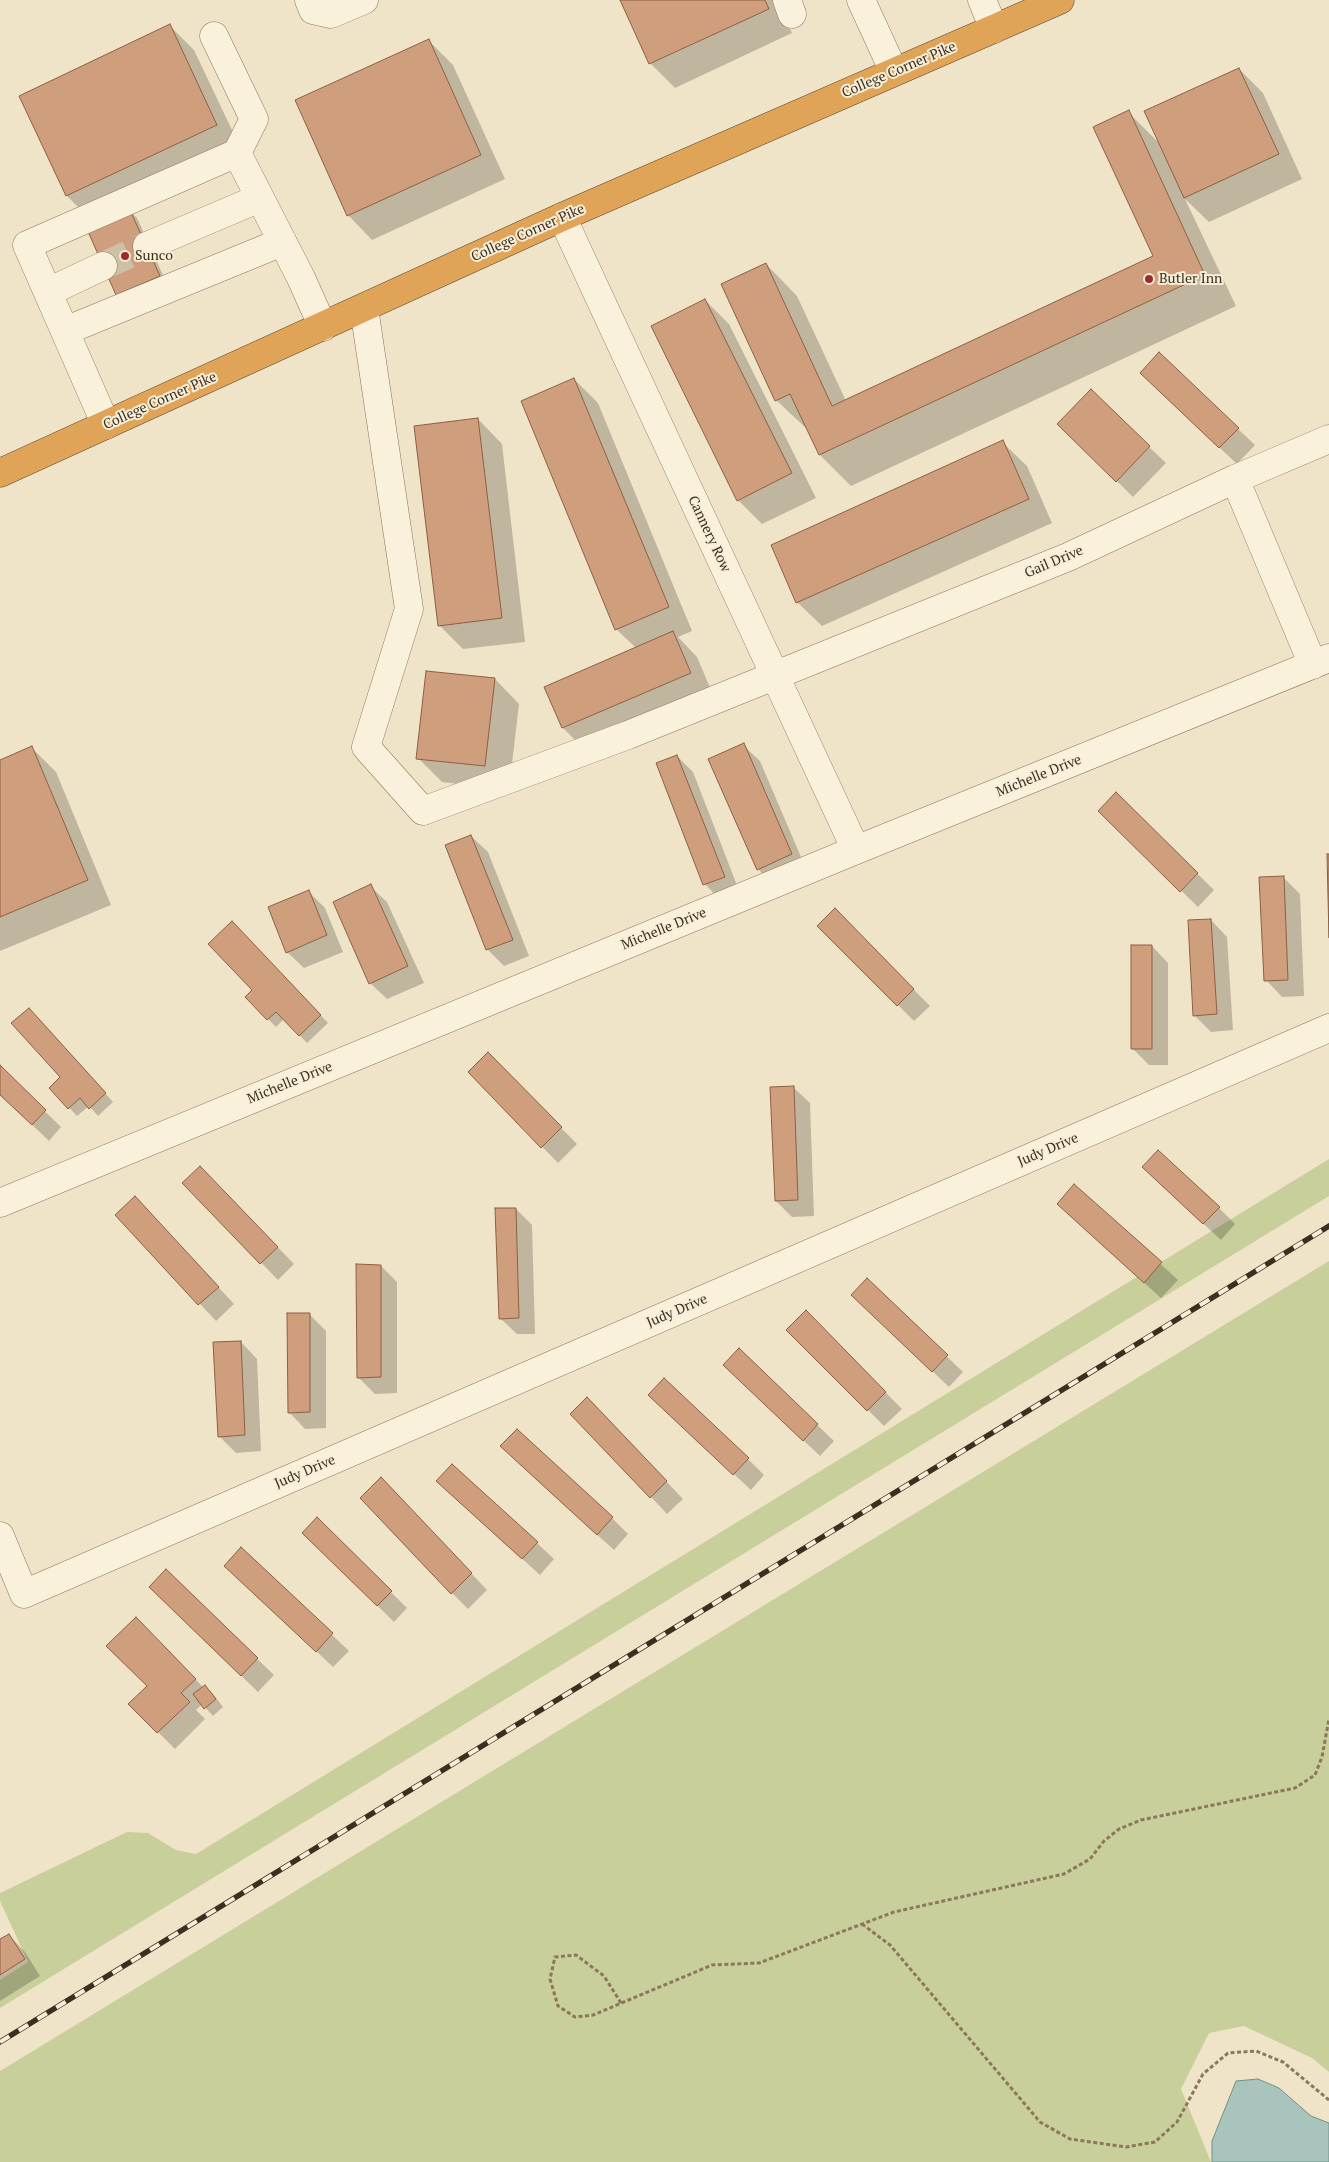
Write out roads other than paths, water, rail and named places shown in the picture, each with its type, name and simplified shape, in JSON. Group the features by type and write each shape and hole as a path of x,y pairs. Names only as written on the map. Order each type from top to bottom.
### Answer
{"highway":[{"name":"College Corner Pike","path":"0,473 562,217 1060,0"}],"street":[{"path":"309,0 313,10 331,14 364,0"},
{"path":"861,0 894,72"},
{"path":"982,0 994,29"},
{"path":"106,425 27,245 237,152 254,119 214,36"},
{"path":"237,152 323,327"},
{"path":"147,246 260,198"},
{"name":"Cannery Row","path":"562,217 856,850"},
{"path":"66,331 282,242"},
{"path":"48,292 103,266"},
{"name":"Gail Drive","path":"364,308 409,610 366,747 423,811 628,735 1068,557 1235,479 1329,439"},
{"path":"1235,479 1321,661"},
{"name":"Michelle Drive","path":"0,1203 856,850 1321,661"},
{"name":"Judy Drive","path":"0,1536 24,1594 1329,1028"}],"water":[{"path":"1258,2079 1279,2088 1311,2116 1329,2123 1329,2162 1212,2162 1212,2141 1236,2081"}],"tunnel":[{"path":"103,266 147,246"}],"railway":[{"path":"0,2042 1329,1226"}],"place":[{"name":"Sunco","path":"125,256"},
{"name":"Butler Inn","path":"1149,279"}]}
